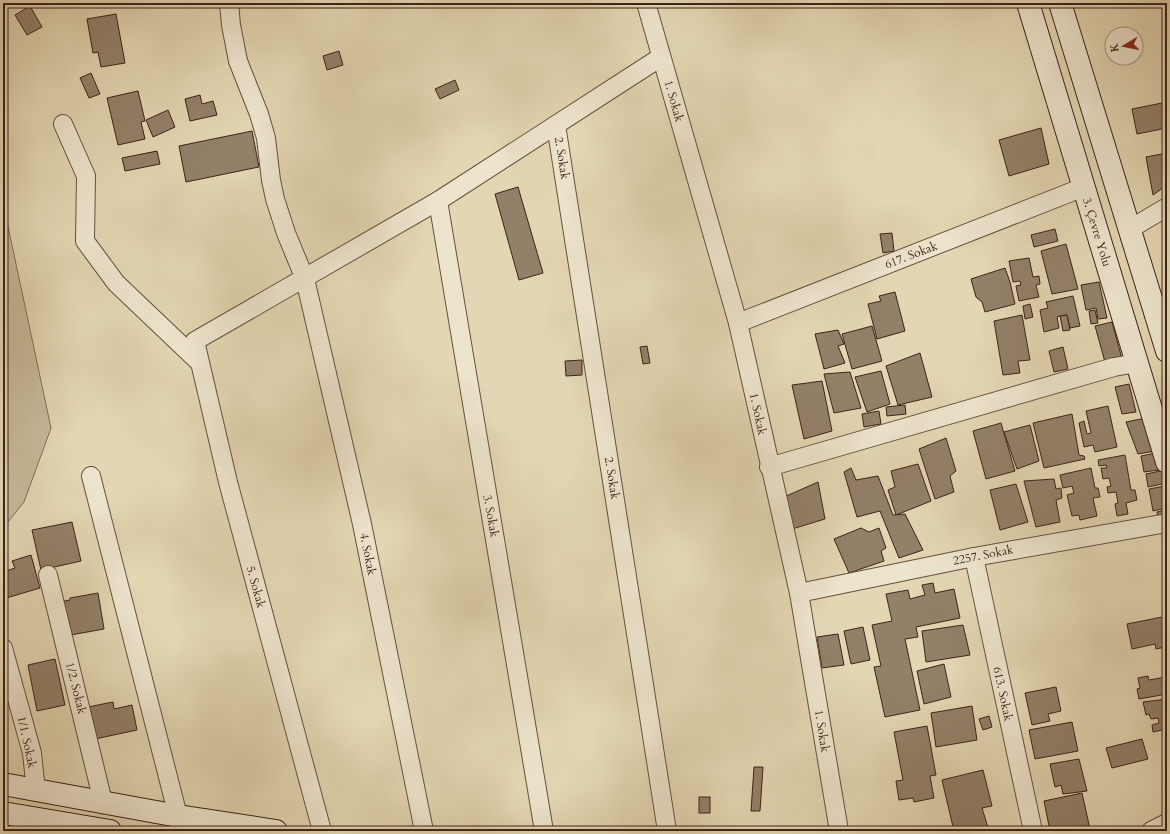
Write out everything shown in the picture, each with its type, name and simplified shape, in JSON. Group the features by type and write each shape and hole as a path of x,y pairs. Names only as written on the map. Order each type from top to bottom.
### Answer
{"main road":[{"name":"3. Çevre Yolu","path":"1028,3 1167,462"},
{"path":"1060,3 1167,351"},
{"path":"3,784 178,816 276,831"},
{"path":"3,813 110,831"}],"street":[{"name":"4. Sokak","path":"229,3 231,25 238,61 259,114 266,138 275,199 286,233 305,279 362,524 424,831"},
{"name":"1. Sokak","path":"646,3 738,323 769,467 799,593 839,831"},
{"path":"305,279 438,201 661,57"},
{"path":"63,124 86,176 85,241 116,283 200,363"},
{"name":"2. Sokak","path":"556,125 667,831"},
{"name":"617. Sokak","path":"738,323 1084,187"},
{"name":"3. Sokak","path":"438,201 544,831"},
{"path":"1130,229 1167,206"},
{"name":"5. Sokak","path":"305,279 195,341 228,482 322,831"},
{"path":"769,467 1114,367 1137,363"},
{"path":"91,476 178,816"},
{"name":"2257. Sokak","path":"799,593 974,557 1167,523"},
{"name":"613. Sokak","path":"974,557 1033,831"},
{"name":"1/2. Sokak","path":"48,575 103,802"},
{"name":"1/1. Sokak","path":"3,648 32,753 36,791"},
{"path":"1151,831 1167,823"}],"shaded area":[{"path":"3,203 51,428 24,502 3,528"}],"building":[{"path":"30,6 42,27 27,35 15,15"},
{"path":"116,14 125,63 101,67 98,52 93,53 87,19"},
{"path":"339,51 343,65 327,70 323,56"},
{"path":"91,73 100,94 89,98 80,78"},
{"path":"455,80 459,90 440,99 435,89"},
{"path":"138,91 145,121 141,122 145,139 118,145 107,98"},
{"path":"200,95 202,104 213,101 217,115 190,121 185,99"},
{"path":"1167,102 1167,128 1137,134 1132,109"},
{"path":"168,110 175,127 153,137 146,120"},
{"path":"1041,128 1049,164 1009,176 999,140"},
{"path":"252,131 259,167 186,182 179,146"},
{"path":"157,151 160,164 125,171 122,158"},
{"path":"1167,153 1167,185 1153,195 1146,157"},
{"path":"518,187 543,273 519,280 495,194"},
{"path":"1055,229 1058,241 1034,247 1031,235"},
{"path":"892,233 894,251 883,253 880,234"},
{"path":"1066,244 1078,289 1052,294 1041,251"},
{"path":"1029,258 1033,277 1039,276 1040,284 1036,285 1039,297 1019,301 1016,286 1021,285 1020,281 1013,282 1009,261"},
{"path":"1005,268 1015,304 985,312 982,302 976,297 971,279"},
{"path":"1099,282 1107,318 1098,319 1096,308 1086,310 1081,285"},
{"path":"895,292 905,331 877,339 868,304 881,301 879,296"},
{"path":"1073,296 1080,326 1070,328 1067,315 1060,316 1057,317 1059,328 1044,332 1040,310 1048,308 1046,302"},
{"path":"1030,304 1033,317 1025,319 1023,306"},
{"path":"1095,310 1098,323 1091,324 1089,311"},
{"path":"1022,315 1030,360 1018,361 1020,373 1003,375 994,321"},
{"path":"1067,315 1070,330 1063,331 1060,316"},
{"path":"1112,322 1122,359 1105,362 1095,326"},
{"path":"872,326 882,361 852,369 842,334"},
{"path":"838,330 844,344 838,346 845,363 824,369 815,334"},
{"path":"647,346 650,363 643,364 640,347"},
{"path":"1063,347 1068,369 1054,372 1049,351"},
{"path":"920,353 932,397 898,405 886,366"},
{"path":"582,360 582,375 566,376 565,361"},
{"path":"881,371 890,404 867,412 855,377"},
{"path":"850,372 861,408 834,413 824,374"},
{"path":"822,381 832,431 804,439 792,385"},
{"path":"1129,384 1136,412 1122,414 1115,387"},
{"path":"905,405 906,414 887,416 886,407"},
{"path":"1108,406 1117,447 1095,452 1093,445 1084,447 1079,423 1084,421 1087,434 1091,433 1086,411"},
{"path":"879,411 881,424 864,427 862,414"},
{"path":"1072,414 1079,455 1084,456 1085,459 1044,468 1033,423"},
{"path":"1146,418 1155,451 1138,454 1126,422"},
{"path":"1001,423 1015,471 986,479 973,431"},
{"path":"1030,425 1039,461 1017,469 1004,432"},
{"path":"946,438 956,471 950,476 954,492 935,499 919,449"},
{"path":"1156,453 1159,470 1144,472 1141,456"},
{"path":"1125,455 1131,490 1135,490 1137,500 1126,503 1128,514 1117,516 1115,504 1118,503 1116,492 1108,493 1107,487 1111,486 1109,478 1103,479 1101,468 1107,468 1106,465 1099,466 1098,460"},
{"path":"918,464 931,501 896,515 888,490 895,487 891,471"},
{"path":"851,468 856,480 878,476 893,515 905,514 923,550 899,558 880,511 857,517 844,472"},
{"path":"1091,468 1095,488 1098,488 1100,497 1093,498 1097,516 1080,520 1079,515 1072,516 1067,495 1074,493 1072,486 1063,488 1060,475"},
{"path":"1165,470 1167,483 1148,487 1146,474"},
{"path":"1054,479 1056,489 1061,488 1062,498 1056,500 1060,522 1036,527 1024,481"},
{"path":"818,482 825,519 792,529 784,497"},
{"path":"1016,484 1028,522 1000,530 990,490"},
{"path":"1165,486 1167,508 1153,511 1149,489"},
{"path":"1167,510 1167,519 1158,520 1157,512"},
{"path":"72,522 81,561 41,570 32,530"},
{"path":"861,528 869,532 879,528 886,548 881,551 884,561 849,573 834,539"},
{"path":"31,555 40,588 3,599 3,572 15,568 12,561"},
{"path":"933,583 935,593 954,589 960,618 916,627 918,637 905,639 920,710 885,717 874,667 881,666 872,625 892,621 886,594 908,590 910,599 925,595 922,585"},
{"path":"98,593 104,629 65,636 59,602 70,600 70,598"},
{"path":"1167,616 1167,642 1164,642 1165,647 1156,649 1155,644 1132,649 1127,624"},
{"path":"963,625 970,655 926,662 922,631"},
{"path":"863,627 870,660 851,664 844,631"},
{"path":"838,634 844,665 822,668 817,637"},
{"path":"55,659 65,705 37,711 28,665"},
{"path":"944,664 951,697 924,704 917,671"},
{"path":"1148,676 1149,680 1166,677 1167,694 1139,699 1137,689 1140,688 1138,678"},
{"path":"1056,687 1061,711 1048,714 1050,721 1032,725 1025,693"},
{"path":"1167,699 1167,729 1153,732 1152,725 1159,723 1158,718 1151,719 1149,714 1146,715 1143,702"},
{"path":"113,702 114,709 132,705 137,730 95,739 88,707"},
{"path":"972,706 977,740 936,747 931,713"},
{"path":"989,716 992,727 983,730 979,719"},
{"path":"1072,722 1078,751 1035,759 1029,730"},
{"path":"927,726 936,775 930,776 934,798 914,802 913,798 899,800 896,781 903,780 894,732"},
{"path":"1142,739 1148,759 1112,768 1106,748"},
{"path":"1079,759 1087,791 1063,794 1061,785 1055,787 1050,764"},
{"path":"754,767 763,767 760,811 751,811"},
{"path":"983,770 992,806 982,808 989,831 954,831 942,780"},
{"path":"1082,793 1090,829 1079,831 1050,831 1044,801"},
{"path":"699,797 710,797 710,813 699,813"}]}
